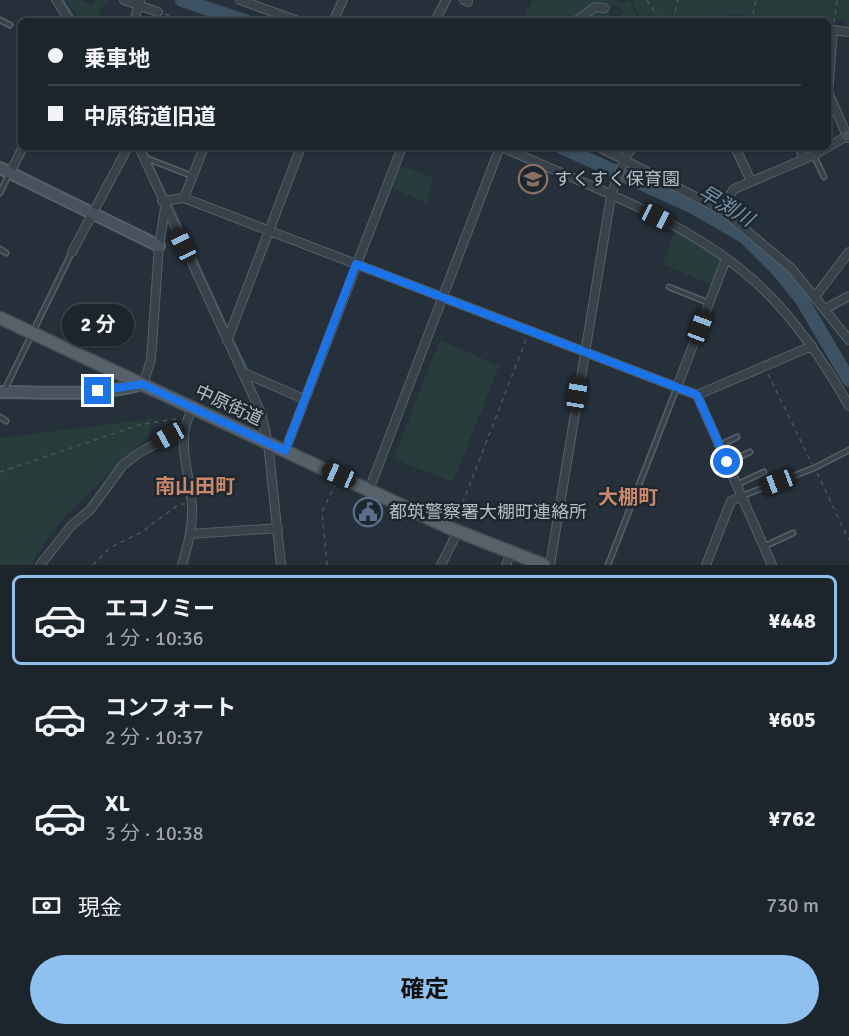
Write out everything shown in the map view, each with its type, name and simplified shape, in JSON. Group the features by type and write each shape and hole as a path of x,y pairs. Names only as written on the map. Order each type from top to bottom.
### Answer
{"main road":[{"name":"中原街道","path":"0,318 142,384 191,412 268,443 455,530 544,565"}],"street":[{"path":"56,0 68,18"},
{"path":"124,0 139,2 158,12"},
{"path":"240,0 290,18"},
{"path":"334,18 343,0"},
{"path":"437,18 446,0"},
{"path":"135,18 139,2"},
{"path":"580,18 595,7 604,8"},
{"path":"831,30 849,32"},
{"path":"831,99 848,137 831,146"},
{"path":"21,150 5,170 159,246"},
{"path":"72,252 126,150"},
{"path":"141,150 261,413 268,443 281,565"},
{"path":"184,198 203,150"},
{"path":"228,340 300,150"},
{"path":"285,451 401,150"},
{"path":"369,490 500,150"},
{"path":"508,150 674,225 726,259 765,291 812,346 831,373 849,406"},
{"path":"605,150 721,209 791,268 849,340"},
{"path":"550,565 611,196 624,159 631,150"},
{"path":"736,150 751,181"},
{"path":"801,150 804,159"},
{"path":"721,209 735,189 823,150"},
{"path":"164,203 184,198 697,395 765,368 812,346"},
{"path":"2,392 83,393 124,389 142,384 151,360 164,203"},
{"path":"815,297 845,261 849,252"},
{"path":"677,387 726,259"},
{"path":"825,309 849,296"},
{"path":"242,372 304,399"},
{"path":"697,395 772,565"},
{"path":"182,565 191,534 192,504 184,448 184,428 191,412"},
{"path":"40,565 71,526 90,510 123,465 139,453 184,428"},
{"path":"706,565 731,501 742,496"},
{"path":"191,534 278,528"},
{"path":"441,565 455,530"},
{"path":"506,565 511,553"}],"lane":[{"path":"0,20 10,25"},
{"path":"814,155 824,177"},
{"path":"145,157 192,176"},
{"path":"0,193 5,170"},
{"path":"0,249 6,253"},
{"path":"2,392 72,252"},
{"path":"669,286 709,303"},
{"path":"608,565 677,387"},
{"path":"0,417 6,421"},
{"path":"719,445 737,437"},
{"path":"742,496 814,468 849,450"},
{"path":"727,462 750,452"},
{"path":"737,484 764,472"},
{"path":"764,546 793,534"}],"path":[{"path":"647,0 658,18"},
{"path":"674,18 678,0"},
{"path":"752,18 756,0"},
{"path":"831,30 837,0"},
{"path":"158,12 175,18"},
{"path":"455,530 529,330"},
{"path":"765,368 849,540"},
{"path":"0,472 139,425 191,412"},
{"path":"327,565 322,512 339,475"},
{"path":"93,565 111,547 142,532 179,504 192,504"}],"green space":[{"path":"66,0 81,0 93,5 95,0 108,0 98,12 101,16 99,18 84,18 83,16 78,18"},
{"path":"533,0 616,0 620,4 630,0 638,18 621,18 624,11 613,4 609,16 612,18 529,18 526,12"},
{"path":"632,0 849,0 849,30 846,29 846,21 831,20 831,18 734,15 712,18 640,18"},
{"path":"399,165 433,178 427,203 391,187"},
{"path":"675,230 723,259 712,285 663,264"},
{"path":"440,340 499,366 453,482 393,459"},
{"path":"152,419 148,436 64,517 35,557 33,565 0,565 0,438"}],"waterway":[{"path":"63,0 74,18"},
{"name":"早渕川","path":"182,0 236,18"},
{"path":"145,150 167,197"},
{"name":"早渕川","path":"568,150 693,207 745,237 778,270 802,300 849,380"},
{"path":"170,202 229,331"},
{"path":"231,336 248,371"}],"place":[{"name":"すくすく保育園","path":"533,179"},
{"name":"都筑警察署大棚町連絡所","path":"368,512"}],"district":[{"name":"南山田町","path":"195,486"},
{"name":"大棚町","path":"628,497"}],"route":[{"path":"98,391 124,389 142,384 285,451 356,264 697,395 727,462"}]}
